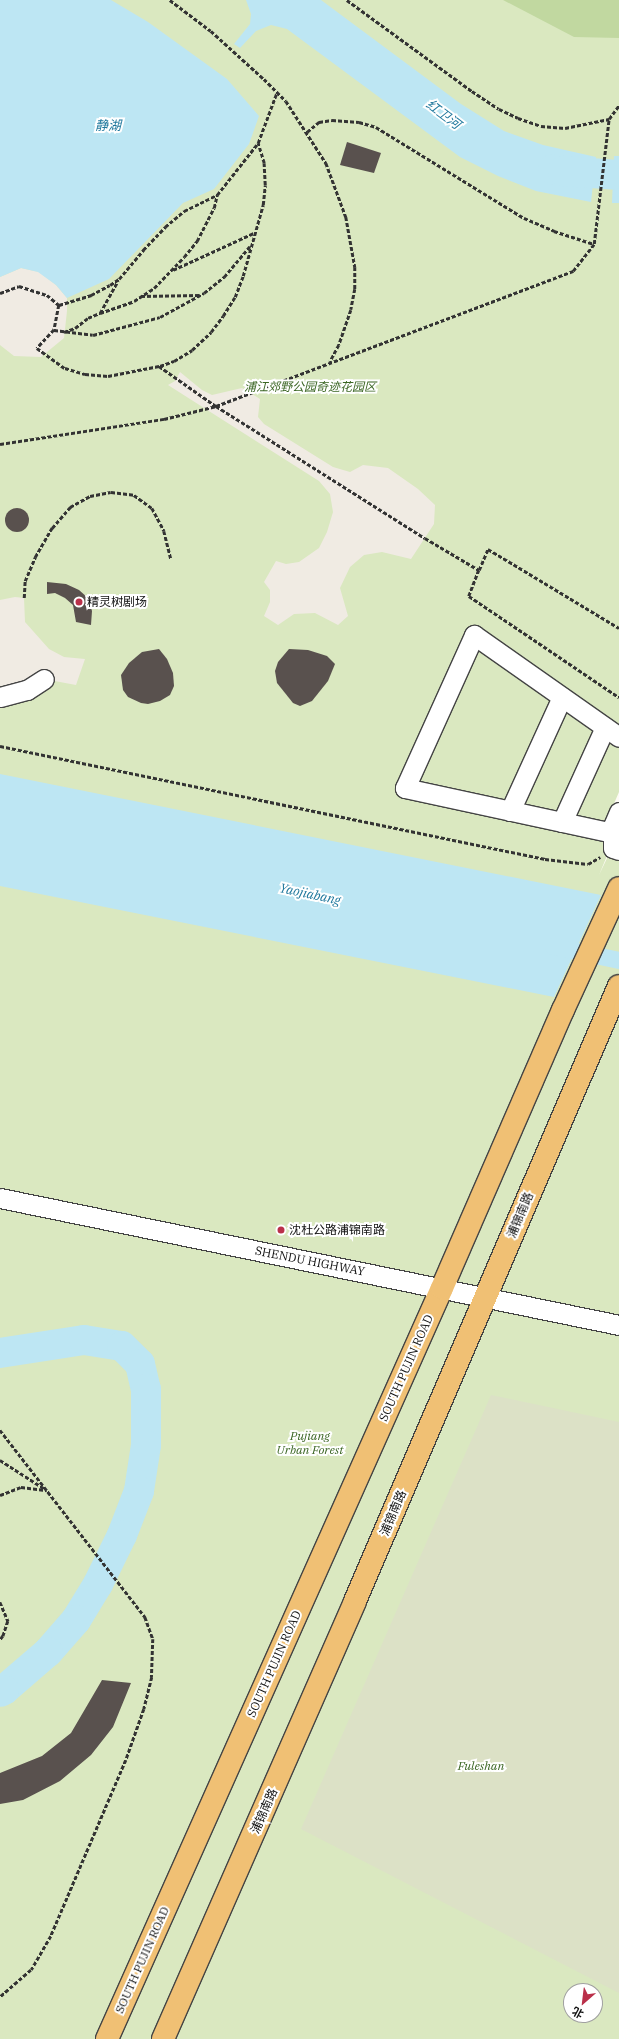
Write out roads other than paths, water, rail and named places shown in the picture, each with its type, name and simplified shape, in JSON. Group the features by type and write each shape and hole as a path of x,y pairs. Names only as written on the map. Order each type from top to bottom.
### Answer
{"main road":[{"name":"SOUTH PUJIN ROAD","path":"107,2039 442,1288 563,1010 619,888"},
{"name":"浦锦南路","path":"163,2039 355,1601 615,994"}],"street":[{"path":"562,822 612,732 474,636 405,788 562,822 615,843"},
{"path":"0,697 27,690 44,679"},
{"path":"510,811 562,697"},
{"path":"615,843 612,826 619,812"},
{"name":"SHENDU HIGHWAY","path":"0,1198 619,1325"}],"water":[{"name":"静湖","path":"0,0 111,0 148,22 227,79 259,116 249,144 214,189 183,203 109,279 67,298 56,285 38,272 21,268 0,277"},
{"path":"246,0 321,0 461,104 504,131 543,145 596,157 591,202 536,191 498,176 460,157 287,29 271,25 256,31 240,48 234,44 250,24 251,14"},
{"path":"614,156 619,156 619,203 612,203"},
{"path":"0,774 601,895 554,997 0,886"}],"waterway":[{"name":"红卫河","path":"553,169 619,175"},
{"name":"Yaojiabang","path":"553,946 619,960"},
{"path":"0,1353 84,1340 122,1346 140,1364 146,1389 146,1445 139,1491 122,1535 98,1584 76,1620 48,1652 0,1692"}],"place":[{"name":"精灵树剧场","path":"79,602"},
{"name":"沈杜公路浦锦南路","path":"281,1230"}],"park label":[{"name":"浦江郊野公园奇迹花园区","path":"310,387"},
{"name":"Pujiang Urban Forest","path":"310,1443"},
{"name":"Fuleshan","path":"481,1766"}]}
